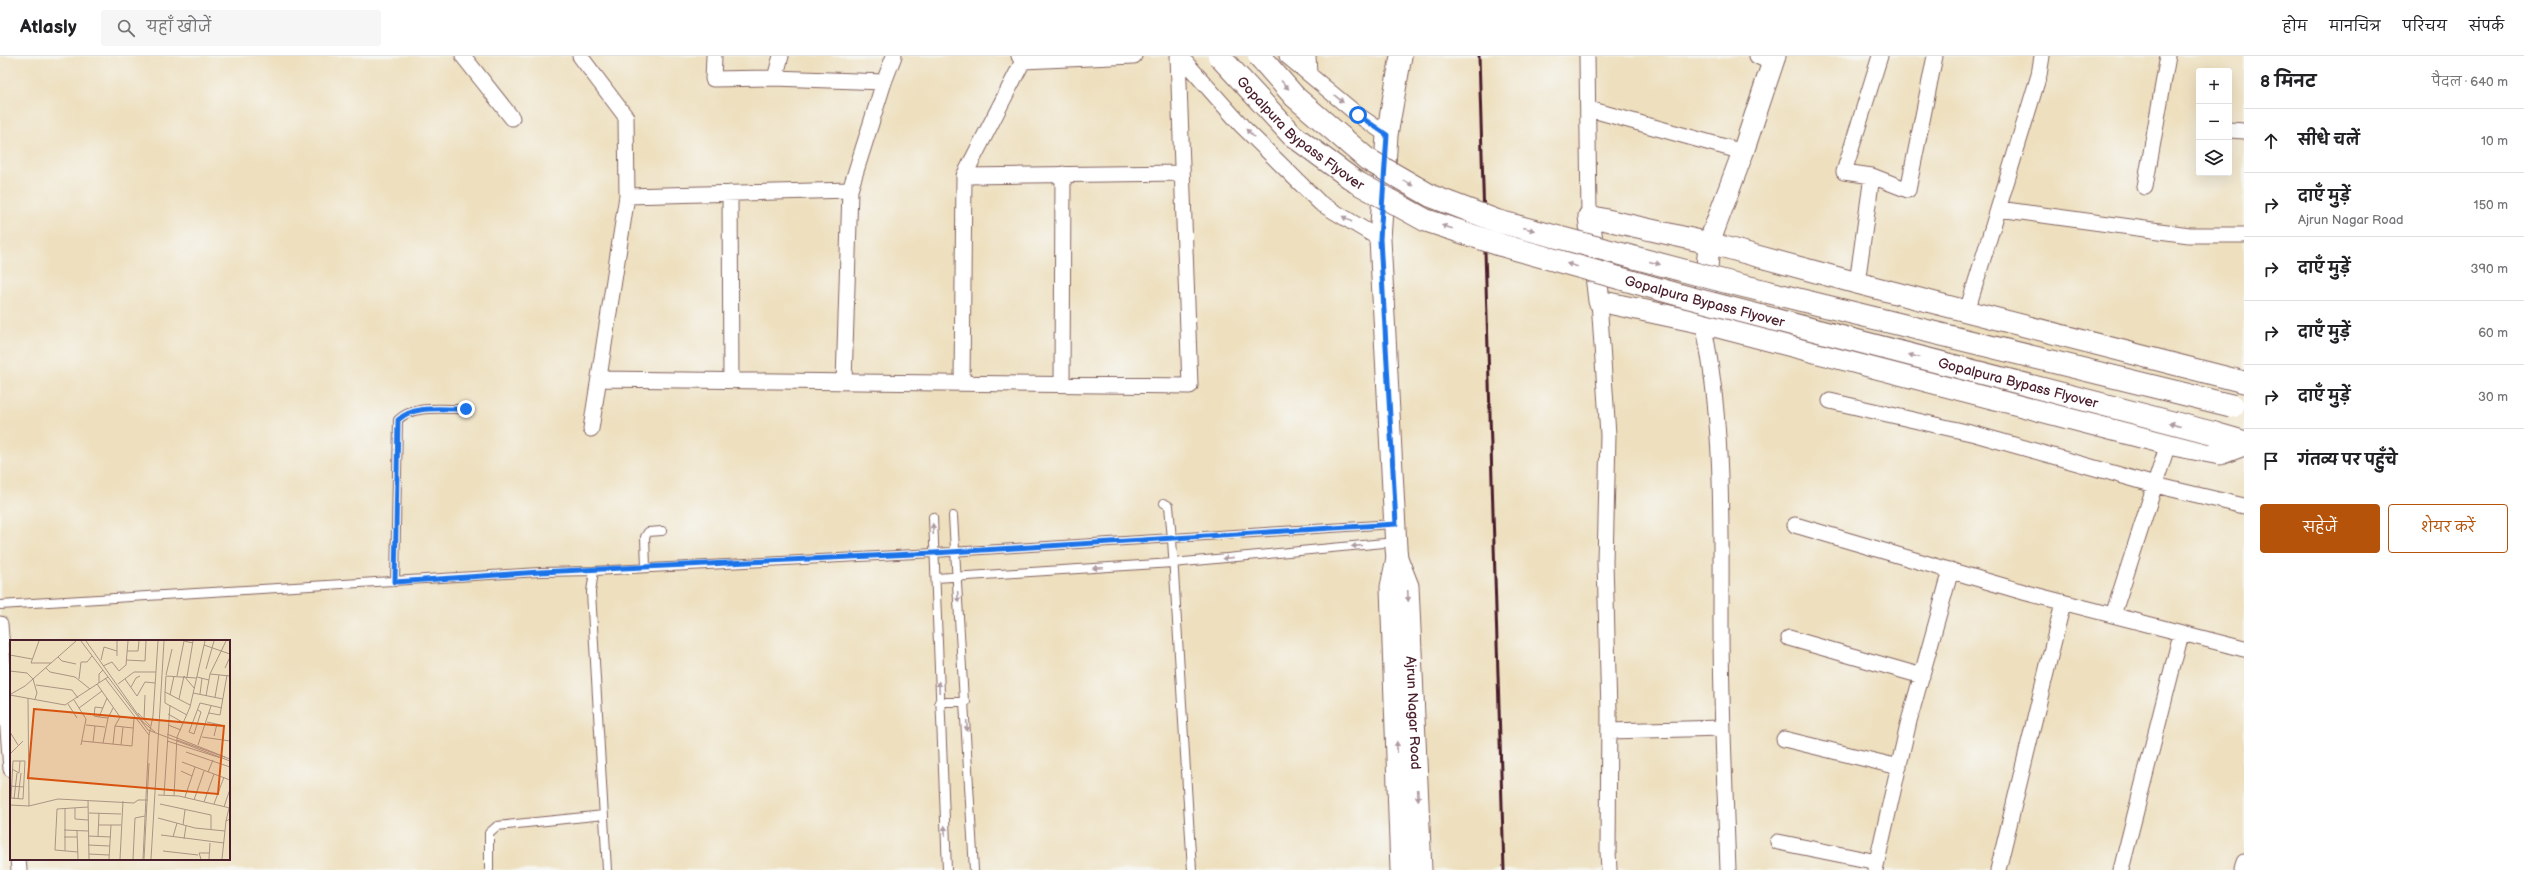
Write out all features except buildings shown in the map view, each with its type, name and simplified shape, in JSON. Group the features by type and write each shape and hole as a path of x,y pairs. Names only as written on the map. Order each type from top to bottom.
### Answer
{"main road":[{"name":"Gopalpura Bypass Flyover","path":"1219,56 1292,135 1356,182 1425,220 1501,245 1687,297 2244,443"},
{"name":"Gopalpura Bypass Flyover","path":"1259,56 1295,97 1367,159 1431,196 1498,221 1723,281 2239,407"}],"street":[{"path":"463,56 512,118"},
{"path":"580,56 626,117 627,196 591,428"},
{"path":"714,56 713,79 775,78 884,82"},
{"path":"775,78 781,56"},
{"path":"844,382 850,190 884,82 894,56"},
{"path":"962,383 964,176 1021,58 1134,56"},
{"path":"599,379 1190,386 1179,56"},
{"path":"1179,56 1242,126 1320,203 1380,239"},
{"path":"1287,56 1358,115 1387,135"},
{"path":"1308,56 1309,74"},
{"name":"Ajrun Nagar Road","path":"1401,56 1387,135 1380,239 1396,541 1391,587 1401,870"},
{"path":"1587,56 1589,109 1589,216 1599,301 1608,435 1605,562 1609,731 1609,870"},
{"path":"1880,56 1844,172 1872,176 1908,190 1935,56"},
{"path":"1967,311 2039,75 2042,56"},
{"path":"2145,187 2168,56"},
{"path":"1728,870 1723,728 1719,462 1711,360 1703,324 1709,243 1743,152 1768,58"},
{"path":"1589,109 1743,152"},
{"path":"2232,130 2244,131"},
{"path":"964,176 1182,173"},
{"path":"1062,384 1063,174"},
{"path":"1857,284 1872,176"},
{"path":"627,196 850,190"},
{"path":"730,193 731,381"},
{"path":"1999,209 2189,234 2244,235"},
{"path":"1589,216 1709,243 1857,284 2244,382"},
{"path":"1599,301 1703,324 2168,444 2220,454 2244,443"},
{"path":"1830,401 1975,434 2155,485 2244,506"},
{"path":"2113,615 2168,444"},
{"path":"1795,525 2063,603 2244,649"},
{"name":"Ajrun Nagar Road","path":"1396,541 1408,586 1421,870"},
{"path":"1778,842 1876,866 1922,676 1951,570"},
{"path":"1998,870 2063,603"},
{"path":"0,624 10,756"},
{"path":"2121,870 2181,634"},
{"path":"1789,638 1922,676"},
{"path":"1609,731 1723,728"},
{"path":"1784,739 1899,767"},
{"path":"18,860 19,870"},
{"path":"2242,870 2244,862"}],"lane":[{"path":"395,582 398,420 404,414 414,411 466,409"},
{"path":"1164,503 1169,506 1172,539 1192,870"},
{"path":"953,516 966,702 974,870"},
{"path":"933,518 946,870"},
{"path":"646,568 644,537 648,532 662,531"},
{"path":"0,606 540,572 594,571 1172,539 1396,541"},
{"path":"936,578 1173,563 1396,541"},
{"path":"594,571 591,592 607,870"},
{"path":"939,702 966,702"},
{"path":"489,870 489,833 498,826 604,815"}],"railway":[{"path":"1479,56 1504,870"}],"route":[{"path":"466,409 414,411 404,414 398,420 396,431 395,582 540,572 594,571 934,553 1396,524 1380,239 1387,135 1358,115"}]}
